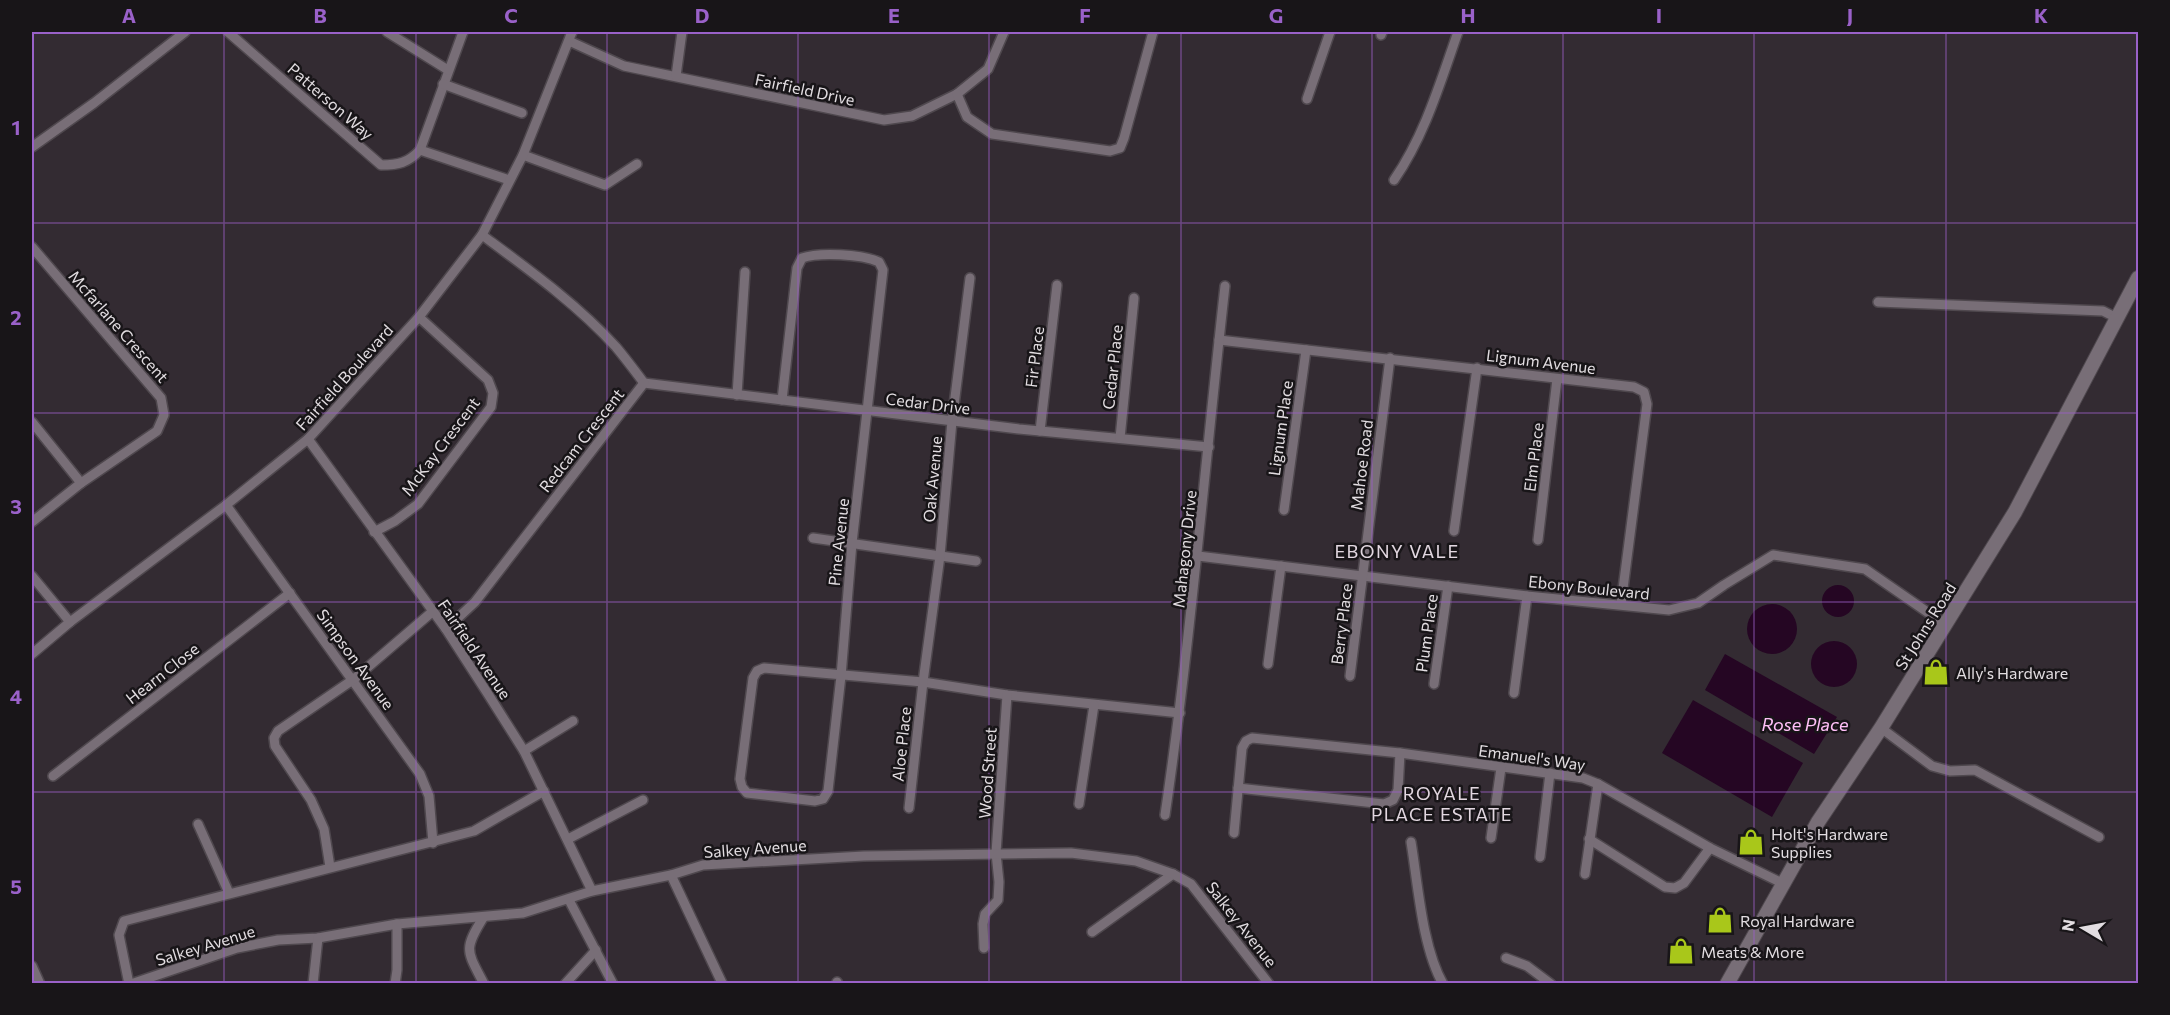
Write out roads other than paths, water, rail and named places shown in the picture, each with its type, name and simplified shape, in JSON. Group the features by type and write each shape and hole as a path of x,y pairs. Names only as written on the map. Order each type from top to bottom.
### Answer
{"main road":[{"name":"St Johns Road","path":"1726,983 1818,822 1881,728 2015,512 2139,278"}],"street":[{"path":"32,147 94,103 185,32"},
{"name":"Patterson Way","path":"228,32 381,165 399,165 411,159 420,150"},
{"path":"387,32 448,70"},
{"path":"463,32 420,150 509,180"},
{"path":"676,76 682,32"},
{"name":"Fairfield Drive","path":"570,36 624,66 884,120 912,116 957,94 988,69 1004,32"},
{"path":"957,94 967,117 992,134 1110,151 1119,148 1124,138 1153,32"},
{"path":"1307,99 1330,32"},
{"path":"1394,180 1415,146 1458,32"},
{"name":"Fairfield Boulevard","path":"32,654 70,622 226,505 308,439 419,317 482,235 523,155 570,36"},
{"path":"443,84 522,113"},
{"path":"523,155 605,184 638,164"},
{"name":"Redcam Crescent","path":"446,630 475,603 644,383 615,346 580,314 533,273 482,235"},
{"name":"Mcfarlane Crescent","path":"32,248 161,398 164,415 157,431 81,483"},
{"name":"Pine Avenue","path":"782,400 797,268 802,258 811,255 869,258 879,262 883,270 852,543 841,676 828,791 823,799 815,801 747,793 740,780 753,678 757,671 764,668 841,676"},
{"path":"737,395 745,272"},
{"name":"Oak Avenue","path":"923,682 940,556 952,421 970,278"},
{"name":"Fir Place","path":"1040,431 1057,285"},
{"name":"Mahagony Drive","path":"1165,815 1180,713 1198,556 1225,286"},
{"name":"Cedar Place","path":"1120,438 1134,298"},
{"path":"1878,302 2103,311 2117,318"},
{"name":"McKay Crescent","path":"374,532 395,521 418,504 491,407 493,393 488,380 419,317"},
{"name":"Lignum Avenue","path":"1219,340 1634,387 1644,392 1647,404 1621,604"},
{"name":"Lignum Place","path":"1284,510 1306,350"},
{"name":"Mahoe Road","path":"1362,576 1390,358"},
{"path":"1454,531 1477,368"},
{"name":"Elm Place","path":"1538,540 1557,378"},
{"name":"Cedar Drive","path":"644,383 1040,431 1209,447"},
{"path":"32,422 81,483 32,522"},
{"name":"Fairfield Avenue","path":"308,439 446,630 524,751 592,891"},
{"name":"Simpson Avenue","path":"226,505 420,774 429,796 432,843"},
{"path":"813,538 976,561"},
{"name":"Ebony Boulevard","path":"1198,556 1527,596 1669,610 1698,603 1773,555 1865,569 1946,625"},
{"path":"1268,664 1281,566"},
{"path":"32,576 70,622"},
{"name":"Berry Place","path":"1350,676 1362,576"},
{"name":"Plum Place","path":"1434,684 1448,586"},
{"name":"Hearn Close","path":"52,776 290,593"},
{"path":"1514,693 1527,596"},
{"path":"330,867 324,829 311,800 275,746 274,738 278,731 354,680 432,612"},
{"path":"841,676 923,682 1007,695 1180,713"},
{"name":"Aloe Place","path":"909,808 923,682"},
{"name":"Wood Street","path":"984,948 985,914 998,900 996,853 1007,695"},
{"path":"1079,804 1094,705"},
{"path":"524,751 573,721"},
{"path":"1881,728 1932,766 1950,771 1975,770 2098,837"},
{"name":"Emanuel's Way","path":"1238,788 1242,748 1246,741 1252,738 1400,753 1583,778 1598,784 1710,848 1784,884"},
{"path":"1234,832 1238,788 1384,804 1393,800 1398,790 1400,753"},
{"path":"1491,838 1501,768"},
{"path":"1540,857 1550,773"},
{"path":"1585,874 1598,784"},
{"name":"Salkey Avenue","path":"544,791 474,831 124,921 119,935 130,984 237,948 278,940 318,938 397,924 523,913 592,891 671,875 702,865 864,856 1071,852 1136,861 1173,874 1191,884 1269,984"},
{"path":"568,839 644,800"},
{"path":"198,824 229,893"},
{"path":"1589,839 1665,887 1675,888 1684,883 1710,848"},
{"path":"1412,842 1422,916 1443,984"},
{"path":"1092,932 1173,874"},
{"path":"671,875 722,983"},
{"path":"569,900 613,984"},
{"path":"483,918 469,946 470,956 484,984"},
{"path":"395,984 397,924"},
{"path":"313,984 318,938"},
{"path":"565,984 596,950"},
{"path":"1506,958 1527,966 1551,984"},
{"path":"32,966 40,984"}],"water":[{"path":"1838,585 1849,590 1854,601 1849,612 1838,617 1827,612 1822,601 1827,590"},
{"path":"1767,604 1777,604 1790,611 1797,624 1797,634 1790,647 1777,654 1767,654 1758,650 1751,643 1747,634 1747,624 1751,615 1758,608"},
{"path":"1834,641 1850,648 1857,664 1850,680 1834,687 1818,680 1811,664 1818,648"},
{"name":"Rose Place","path":"1725,654 1837,717 1814,754 1705,690"},
{"path":"1693,700 1803,763 1772,817 1662,753"}],"place":[{"name":"Ally's Hardware","path":"1936,672"},
{"name":"Holt's Hardware Supplies","path":"1751,842"},
{"name":"Royal Hardware","path":"1720,920"},
{"name":"Meats & More","path":"1681,951"}],"district":[{"name":"EBONY VALE","path":"1397,551"},
{"name":"ROYALE PLACE ESTATE","path":"1442,803"}]}
